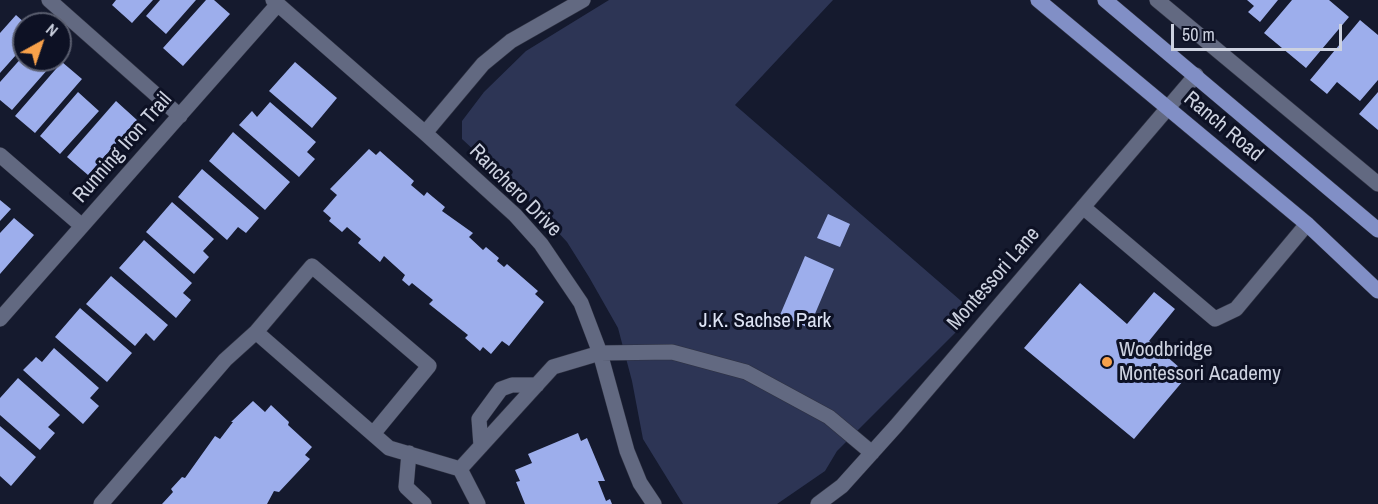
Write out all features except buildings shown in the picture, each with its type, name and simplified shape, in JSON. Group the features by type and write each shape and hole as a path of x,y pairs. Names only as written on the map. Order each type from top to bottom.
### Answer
{"main road":[{"name":"Ranch Road","path":"1038,0 1307,224 1378,291"},
{"name":"Ranch Road","path":"1105,0 1378,230"}],"street":[{"path":"49,0 180,116"},
{"path":"425,133 483,64 511,40 583,0"},
{"path":"1157,0 1378,184"},
{"name":"Running Iron Trail","path":"0,319 180,116 275,2"},
{"name":"Ranchero Drive","path":"275,2 425,133 515,215 541,244 581,303 600,353 627,452 640,483 654,504"},
{"name":"Montessori Lane","path":"818,504 842,486 872,453 1196,75"},
{"path":"0,154 82,226"},
{"path":"1083,207 1215,319 1236,309 1307,224"},
{"path":"101,504 225,360 256,332 312,266 429,366 373,434"},
{"path":"256,332 389,448 460,469 478,504"},
{"path":"460,469 553,367 600,353 672,352 746,372 829,417 872,453"},
{"path":"481,446 479,419 501,388 512,385 537,385"},
{"path":"409,453 406,487 424,504"}],"green space":[{"name":"J.K. Sachse Park","path":"609,0 833,0 735,105 975,313 837,451 825,471 777,504 683,504 643,439 632,381 618,328 589,277 567,242 530,202 462,139 462,121 484,92 526,51"}],"place":[{"name":"Woodbridge Montessori Academy","path":"1107,362"}]}
